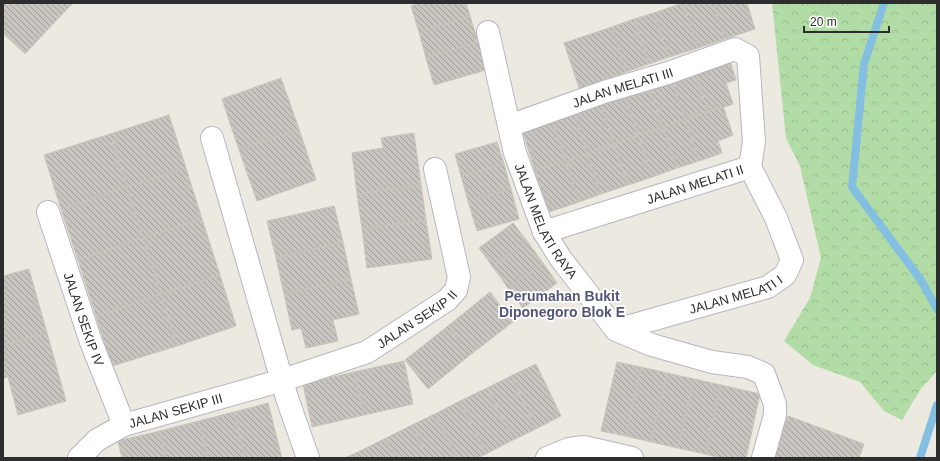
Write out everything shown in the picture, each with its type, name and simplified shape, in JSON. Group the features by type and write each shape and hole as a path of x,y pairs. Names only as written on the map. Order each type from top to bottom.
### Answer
{"street":[{"name":"JALAN MELATI RAYA","path":"488,32 515,153 544,232 561,259 616,330 652,345 712,362 748,367 764,374 775,404 775,416 763,458"},
{"name":"JALAN MELATI III","path":"509,126 604,92 668,73 736,48"},
{"name":"JALAN MELATI II","path":"544,232 750,167 754,142 748,56 736,48"},
{"path":"212,138 282,380 308,458"},
{"name":"JALAN MELATI I","path":"616,330 768,287 785,275 792,260 776,218 750,167"},
{"name":"JALAN SEKIP II","path":"282,380 367,352 447,300 456,290 459,277 435,169"},
{"name":"JALAN SEKIP IV","path":"48,212 91,342 124,425"},
{"name":"JALAN SEKIP III","path":"78,458 97,440 124,425 282,380"},
{"path":"547,458 576,447 584,447 632,458"}],"green space":[{"path":"772,3 937,3 937,371 920,390 902,420 884,411 860,382 813,365 784,341 810,298 821,258 800,166 786,138"}],"building":[{"path":"3,3 25,3 50,27 25,54 3,33"},
{"path":"25,3 73,3 50,27"},
{"path":"419,3 466,3 470,16 419,32 411,6"},
{"path":"683,3 698,48 669,57 654,13"},
{"path":"683,3 713,3 725,39 698,48"},
{"path":"713,3 747,3 755,29 725,39"},
{"path":"654,13 669,57 649,64 634,19"},
{"path":"470,16 478,42 426,58 419,32"},
{"path":"634,19 649,64 626,72 612,27"},
{"path":"612,27 626,72 579,88 564,43"},
{"path":"478,42 486,70 434,85 426,58"},
{"path":"729,58 736,80 726,83 733,104 708,112 694,70"},
{"path":"694,70 708,112 685,119 671,78"},
{"path":"281,78 299,129 239,150 222,99"},
{"path":"671,78 685,119 663,127 648,85"},
{"path":"648,85 663,127 638,135 624,94"},
{"path":"624,94 638,135 614,144 600,102"},
{"path":"600,102 614,144 587,153 573,111"},
{"path":"723,106 733,135 718,141 722,153 699,161 685,119"},
{"path":"573,111 587,153 566,161 552,119"},
{"path":"169,115 186,168 127,187 110,134"},
{"path":"552,119 566,161 535,171 522,129"},
{"path":"685,119 699,161 677,168 663,127"},
{"path":"663,127 677,168 652,177 638,135"},
{"path":"299,129 316,180 257,201 239,150"},
{"path":"414,133 421,185 357,194 352,153 383,148 381,138"},
{"path":"110,134 127,187 61,209 44,155"},
{"path":"638,135 652,177 628,185 614,144"},
{"path":"497,142 504,164 461,176 455,154"},
{"path":"614,144 628,185 601,194 587,153"},
{"path":"587,153 601,194 579,202 566,161"},
{"path":"566,161 579,202 549,212 535,171"},
{"path":"504,164 511,189 468,201 461,176"},
{"path":"186,168 202,219 143,238 127,187"},
{"path":"421,185 426,220 362,229 357,194"},
{"path":"127,187 143,238 78,260 61,209"},
{"path":"511,189 519,219 477,231 468,201"},
{"path":"334,206 343,242 276,258 267,221"},
{"path":"202,219 220,275 161,294 143,238"},
{"path":"426,220 432,259 367,268 362,229"},
{"path":"513,223 527,241 493,267 479,248"},
{"path":"143,238 161,294 96,316 78,260"},
{"path":"527,241 543,263 508,288 493,267"},
{"path":"343,242 351,279 284,294 276,258"},
{"path":"543,263 557,283 523,308 508,288"},
{"path":"29,269 47,333 3,345 3,276"},
{"path":"220,275 236,326 177,346 161,294"},
{"path":"351,279 359,314 333,320 338,341 306,348 301,328 292,330 284,294"},
{"path":"490,292 513,322 470,355 448,326"},
{"path":"161,294 177,346 112,366 96,316"},
{"path":"448,326 470,355 428,389 405,360"},
{"path":"47,333 66,401 18,415 8,377 3,378 3,345"},
{"path":"404,361 413,404 364,415 354,372"},
{"path":"617,362 641,367 626,436 601,431"},
{"path":"536,364 561,416 536,429 511,376"},
{"path":"641,367 667,373 651,442 626,436"},
{"path":"354,372 364,415 312,427 303,384"},
{"path":"667,373 694,379 678,448 651,442"},
{"path":"511,376 536,429 513,440 487,388"},
{"path":"694,379 721,385 705,454 678,448"},
{"path":"721,385 760,394 746,458 721,458 705,454"},
{"path":"487,388 513,440 486,454 460,401"},
{"path":"460,401 486,454 477,458 457,458 435,414"},
{"path":"268,403 282,458 245,458 234,412"},
{"path":"234,412 245,458 208,458 199,421"},
{"path":"435,414 457,458 428,458 412,425"},
{"path":"788,416 864,444 859,458 772,458"},
{"path":"199,421 208,458 166,458 160,431"},
{"path":"412,425 428,458 396,458 386,438"},
{"path":"160,431 166,458 122,458 118,441"},
{"path":"386,438 396,458 364,458 360,451"},
{"path":"360,451 364,458 345,458"}],"waterway":[{"path":"884,3 864,64 852,187 921,280 937,309"},
{"path":"920,458 937,405"}],"district":[{"name":"Perumahan Bukit Diponegoro Blok E","path":"562,304"}]}
